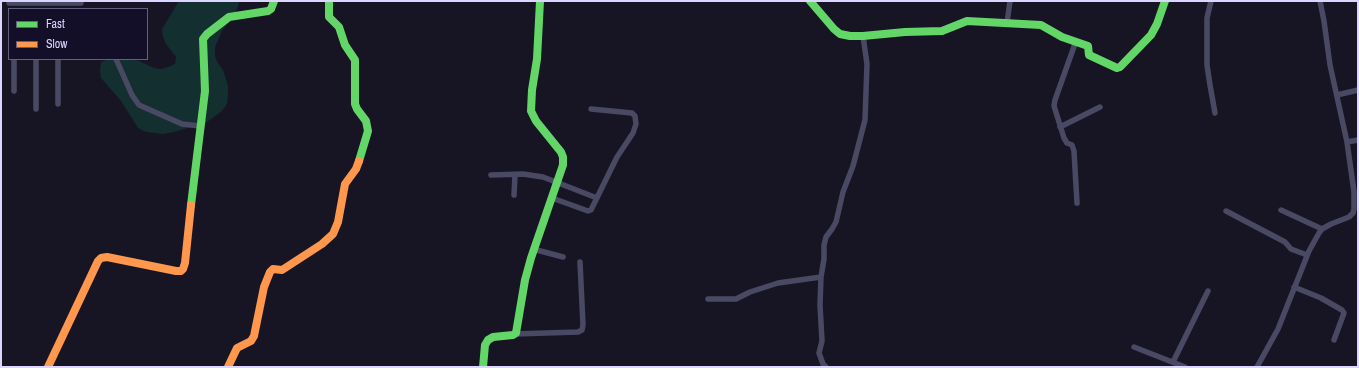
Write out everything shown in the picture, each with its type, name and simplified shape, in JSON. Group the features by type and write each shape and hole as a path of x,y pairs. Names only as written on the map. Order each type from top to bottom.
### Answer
{"street":[{"path":"48,367 98,261 101,258 107,257 176,271 181,271 184,269 206,84 203,38 229,17 267,12 271,8 274,1"},
{"path":"228,367 237,348 251,341 254,336 264,287 270,272 273,269 282,270 327,240 333,234 340,215 345,184 356,170 367,137 368,132 366,121 355,104 355,60 345,45 339,27 329,17 328,1"},
{"path":"515,334 525,280 533,249 558,183 563,165 562,154 536,121 532,113 531,106 532,90 537,64 540,1"},
{"path":"810,1 829,25 837,32 844,35 863,36 905,32 942,31 967,21 1041,25 1062,37 1088,46 1088,53 1091,56 1112,66 1120,68 1151,35 1158,24 1165,1"},
{"path":"1007,23 1010,1"},
{"path":"1211,1 1207,18 1208,65 1210,85 1216,113"},
{"path":"1257,367 1278,329 1307,255 1322,229 1330,224 1350,217 1353,214 1354,209 1354,192 1348,142 1330,65 1320,1"},
{"path":"9,3 81,4"},
{"path":"826,367 823,364 819,353 822,341 820,305 824,245 826,237 836,222 843,192 853,166 865,120 867,64 863,36"},
{"path":"1076,41 1055,100 1055,111 1066,141 1072,145 1074,151 1077,203"},
{"path":"14,60 14,91"},
{"path":"36,60 36,110"},
{"path":"58,60 58,104"},
{"path":"116,60 132,95 139,105 182,124 200,126"},
{"path":"1338,95 1358,90"},
{"path":"1060,126 1100,107"},
{"path":"552,198 588,211 591,210 620,151 633,133 636,124 635,116 632,113 591,109"},
{"path":"1348,142 1358,140"},
{"path":"514,195 515,175"},
{"path":"491,176 528,175 543,177 597,198"},
{"path":"1281,210 1322,229"},
{"path":"1226,211 1285,242 1291,249 1307,255"},
{"path":"533,249 563,257"},
{"path":"482,367 488,340 495,337 515,334 578,332 582,330 580,262"},
{"path":"708,299 736,299 754,290 778,283 821,277"},
{"path":"1294,287 1321,298 1343,311 1344,313 1334,340"},
{"path":"1173,362 1208,291"},
{"path":"1134,347 1185,367"}],"green space":[{"path":"179,1 239,1 233,17 222,31 215,47 215,56 223,70 228,86 227,104 222,111 207,122 163,134 146,132 138,128 121,101 101,78 100,70 101,62 106,60 134,60 154,68 161,69 175,64 176,57 166,44 162,29"}],"traffic: fast":[{"path":"191,205 205,91 203,39 207,34 229,17 268,11 271,9 274,1"},
{"path":"329,1 329,17 339,27 345,45 355,60 355,104 366,121 368,131 359,161"},
{"path":"483,367 485,345 488,340 493,337 513,335 516,333 525,280 531,258 563,165 563,157 561,152 536,121 531,111 532,90 537,59 540,1"},
{"path":"810,1 840,34 863,36 905,32 942,31 967,21 1041,25 1062,37 1088,46 1089,55 1117,68 1120,67 1151,35 1157,24 1165,1"}],"traffic: slow":[{"path":"228,367 237,348 251,341 254,336 264,287 270,272 273,269 282,270 322,244 333,234 338,222 345,184 356,169 359,161"},
{"path":"48,367 98,261 101,258 107,257 176,271 181,271 183,269 185,263 191,205"}]}
